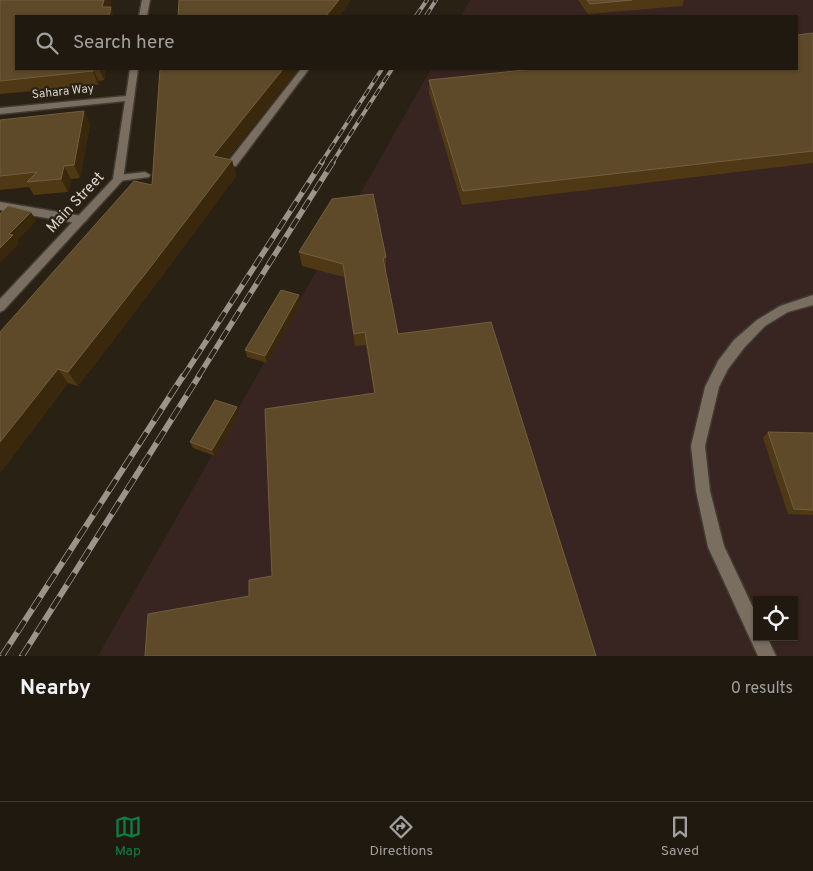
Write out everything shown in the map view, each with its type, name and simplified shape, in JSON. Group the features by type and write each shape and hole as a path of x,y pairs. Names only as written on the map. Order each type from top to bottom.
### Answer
{"street":[{"path":"144,15 146,0"},
{"name":"Main Street","path":"0,307 119,178 134,70"},
{"path":"232,164 304,70"},
{"name":"Sahara Way","path":"0,111 129,98"},
{"path":"119,178 145,175"},
{"path":"0,206 82,220"},
{"path":"753,627 716,547 703,491 698,446 712,387 723,365 739,344 761,323 784,309 813,300"},
{"path":"760,641 767,656"}],"shaded area":[{"path":"470,0 813,0 813,656 98,656 430,70 798,70 798,15 462,15"}],"building":[{"path":"0,0 104,0 102,7 111,7 109,15 15,15 15,70 93,71 0,81"},
{"path":"179,0 339,0 327,15 178,15"},
{"path":"587,0 632,0 590,4"},
{"path":"813,33 813,151 463,191 429,80 524,70 798,70 798,35"},
{"path":"160,70 282,70 213,156 232,160 68,372 58,369 0,442 0,332 134,181 152,185"},
{"path":"84,111 74,165 64,166 61,179 27,182 37,172 0,176 0,120"},
{"path":"373,194 386,257 383,258 398,334 491,322 596,656 145,656 148,614 249,596 249,580 272,576 265,409 375,393 365,332 354,334 343,264 299,252 332,199"},
{"path":"8,206 31,212 9,234 13,235 0,248 0,214"},
{"path":"281,290 299,295 265,356 245,350"},
{"path":"215,400 237,407 212,450 190,442"},
{"path":"768,432 813,433 813,510 794,509"}],"railway":[{"path":"417,15 427,0"},
{"path":"427,15 436,0"},
{"path":"321,163 381,70"},
{"path":"332,163 391,70"},
{"path":"183,377 322,162"},
{"path":"198,377 333,162"},
{"path":"2,656 183,376"},
{"path":"22,656 199,376"}]}
